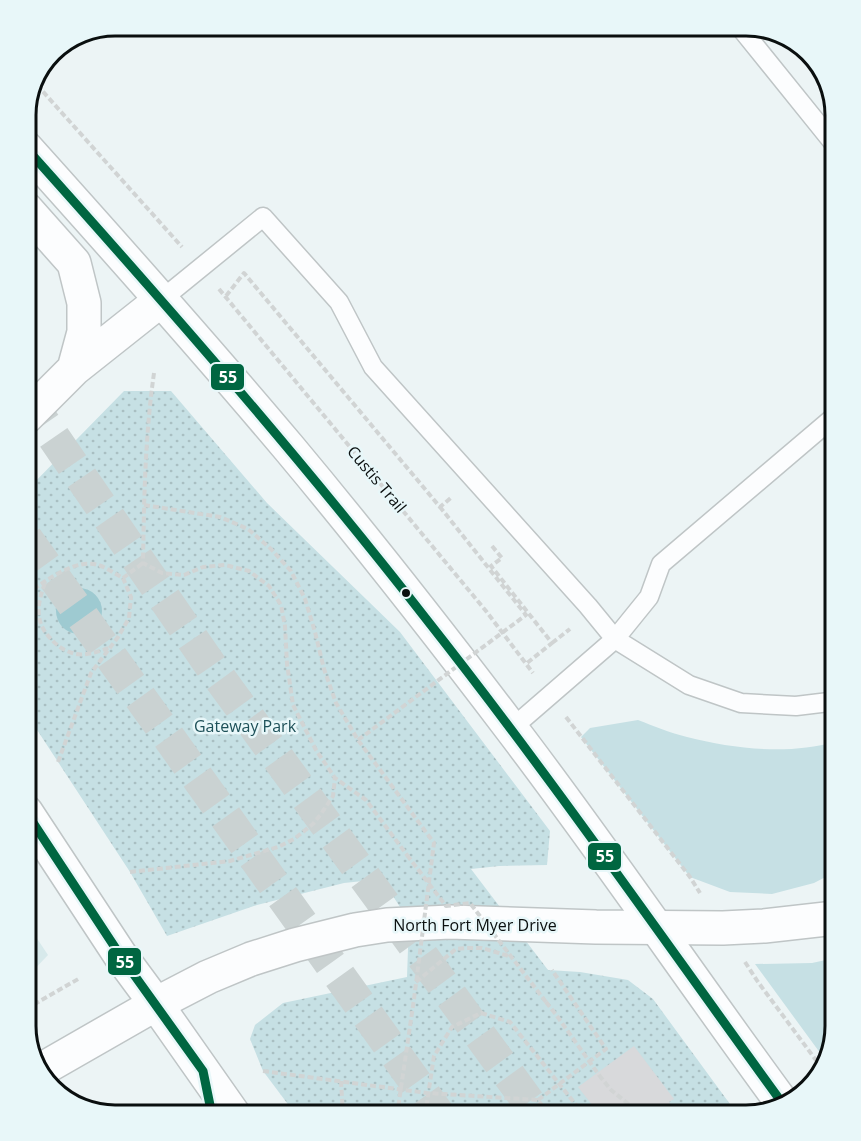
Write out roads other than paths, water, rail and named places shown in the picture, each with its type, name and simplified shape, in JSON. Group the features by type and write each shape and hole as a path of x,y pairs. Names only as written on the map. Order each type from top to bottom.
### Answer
{"main road":[{"path":"36,159 297,458 421,611 657,927 699,990 779,1098"},
{"path":"36,220 74,263 84,303 84,332 74,369"},
{"path":"36,407 74,369 161,300"},
{"path":"36,827 122,958 227,1105"},
{"name":"North Fort Myer Drive","path":"47,1066 208,977 251,959 355,930 387,925 450,922 723,928 825,919"},
{"path":"203,1071 210,1105"}],"lane":[{"path":"747,36 825,132"},
{"path":"161,300 263,217 339,302 373,367 615,639 689,685 741,703 796,706 825,702"},
{"path":"511,729 615,639 649,597 661,564 825,425"}],"tunnel":[{"path":"36,412 213,669 531,1105"},
{"path":"36,552 432,1105"}],"park label":[{"name":"Gateway Park","path":"245,726"}]}
